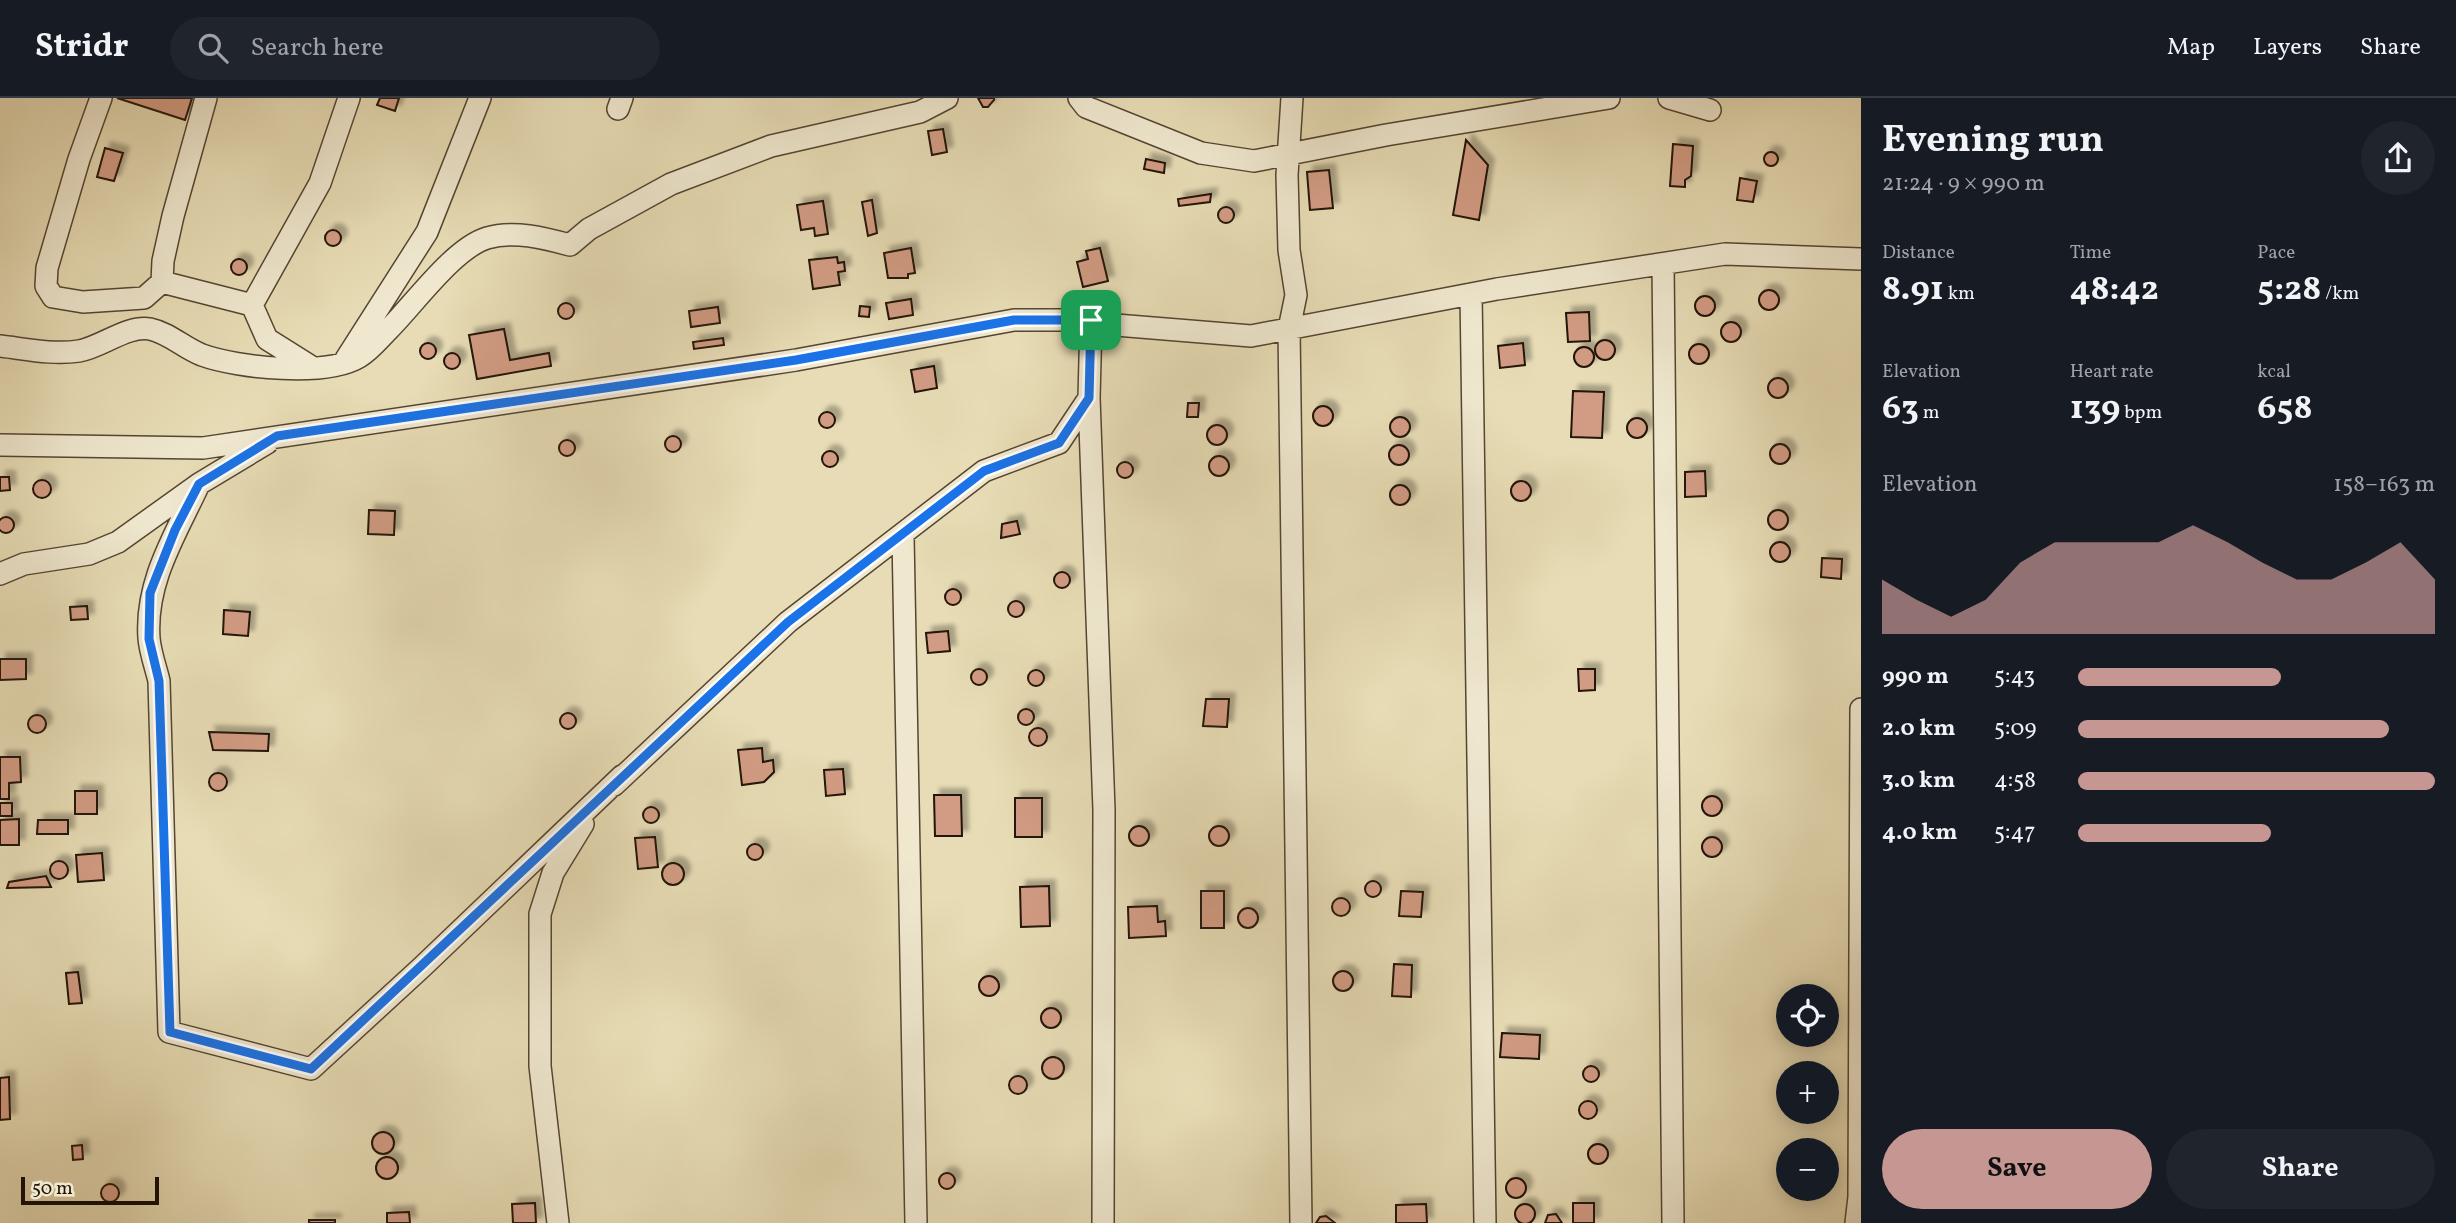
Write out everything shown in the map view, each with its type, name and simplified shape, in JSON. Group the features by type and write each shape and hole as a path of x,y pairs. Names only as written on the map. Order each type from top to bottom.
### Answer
{"street":[{"path":"102,98 79,159 47,268 46,286 53,297 83,302 144,298 162,282 163,261 173,216 206,98"},
{"path":"252,305 320,183 349,98"},
{"path":"343,363 427,232 480,98"},
{"path":"0,346 52,352 81,351 134,330 148,329 202,355 243,363 315,369 343,363 359,357 374,344 458,257 486,238 534,235 570,245 589,229 671,184 771,146 947,98"},
{"path":"1079,98 1086,107 1201,153 1254,162 1386,135 1609,98"},
{"path":"1292,98 1288,157 1289,250 1296,295 1289,329 1301,1223"},
{"path":"1669,98 1710,110"},
{"path":"0,444 203,448 796,360 1014,320 1091,320 1116,325 1251,336 1471,294 1725,254 1861,259"},
{"path":"1663,264 1673,1223"},
{"path":"162,282 252,305"},
{"path":"1471,294 1485,1223"},
{"path":"252,305 267,339 315,369"},
{"path":"1091,320 1089,398 1104,810 1103,1223"},
{"path":"199,484 175,530 150,593 149,639 159,681 170,1032 311,1069 788,622 984,471 1059,443 1089,398"},
{"path":"0,573 24,564 89,554 118,542 199,484 277,436"},
{"path":"903,536 916,1223"},
{"path":"1856,1223 1859,1197 1861,709"},
{"path":"558,1223 540,1066 540,914 553,873 584,822 622,776"}],"building":[{"path":"117,98 192,98 185,120"},
{"path":"380,98 399,98 395,111 377,105"},
{"path":"978,98 994,100 988,107 983,107"},
{"path":"943,129 947,152 932,155 928,131"},
{"path":"1466,140 1488,165 1479,220 1453,215"},
{"path":"1673,144 1693,146 1691,176 1685,180 1685,187 1670,186"},
{"path":"105,148 123,153 114,181 97,177"},
{"path":"1768,152 1774,152 1778,159 1774,166 1768,166 1764,162 1764,156"},
{"path":"1146,159 1165,163 1164,173 1144,169"},
{"path":"1329,170 1333,208 1310,210 1307,172"},
{"path":"1740,178 1757,181 1753,202 1737,200"},
{"path":"1211,194 1210,202 1179,206 1178,199"},
{"path":"872,200 877,233 868,236 862,202"},
{"path":"823,201 828,234 815,236 814,228 801,230 797,205"},
{"path":"1226,207 1232,209 1232,221 1226,223 1220,221 1218,215 1220,209"},
{"path":"333,230 339,232 339,244 333,246 327,244 325,238 327,232"},
{"path":"911,248 915,273 908,274 908,278 888,278 884,253"},
{"path":"1100,248 1108,281 1083,287 1077,262 1088,259 1086,251"},
{"path":"837,257 838,263 844,262 845,271 838,272 840,285 813,289 809,260"},
{"path":"239,259 245,261 245,273 239,275 233,273 231,267 233,261"},
{"path":"1769,290 1776,293 1779,300 1776,307 1769,310 1762,307 1759,300 1762,293"},
{"path":"1705,296 1712,299 1715,306 1712,313 1705,316 1698,313 1695,306 1698,299"},
{"path":"911,299 913,315 889,319 886,303"},
{"path":"566,303 572,305 572,317 566,319 560,317 558,311 560,305"},
{"path":"860,306 870,307 869,317 859,316"},
{"path":"718,307 720,323 691,327 689,311"},
{"path":"1589,312 1590,341 1568,342 1566,313"},
{"path":"1731,322 1738,325 1741,332 1738,339 1731,342 1724,339 1721,332 1724,325"},
{"path":"504,329 510,360 549,353 551,366 477,379 469,335"},
{"path":"723,338 724,345 694,349 693,342"},
{"path":"1605,340 1612,343 1615,350 1612,357 1605,360 1598,357 1595,350 1598,343"},
{"path":"428,343 434,345 434,357 428,359 422,357 420,351 422,345"},
{"path":"1523,343 1525,365 1500,368 1498,346"},
{"path":"1699,344 1706,347 1709,354 1706,361 1699,364 1692,361 1689,354 1692,347"},
{"path":"1584,347 1591,350 1594,357 1591,364 1584,367 1577,364 1574,357 1577,350"},
{"path":"452,353 458,355 458,367 452,369 446,367 444,361 446,355"},
{"path":"934,366 937,388 915,392 911,370"},
{"path":"1778,378 1785,381 1788,388 1785,395 1778,398 1771,395 1768,388 1771,381"},
{"path":"1573,391 1604,392 1602,438 1571,437"},
{"path":"1188,403 1199,403 1198,417 1187,417"},
{"path":"1323,406 1330,409 1333,416 1330,423 1323,426 1316,423 1313,416 1316,409"},
{"path":"827,412 833,414 833,426 827,428 821,426 819,420 821,414"},
{"path":"1400,417 1407,420 1410,427 1407,434 1400,437 1393,434 1390,427 1393,420"},
{"path":"1637,418 1644,421 1647,428 1644,435 1637,438 1630,435 1627,428 1630,421"},
{"path":"1217,425 1224,428 1227,435 1224,442 1217,445 1210,442 1207,435 1210,428"},
{"path":"673,436 679,438 679,450 673,452 667,450 665,444 667,438"},
{"path":"567,440 573,442 573,454 567,456 561,454 559,448 561,442"},
{"path":"1780,444 1787,447 1790,454 1787,461 1780,464 1773,461 1770,454 1773,447"},
{"path":"1399,445 1406,448 1409,455 1406,462 1399,465 1392,462 1389,455 1392,448"},
{"path":"830,451 836,453 836,465 830,467 824,465 822,459 824,453"},
{"path":"1219,456 1226,459 1229,466 1226,473 1219,476 1212,473 1209,466 1212,459"},
{"path":"1125,462 1131,464 1131,476 1125,478 1119,476 1117,470 1119,464"},
{"path":"1705,471 1706,496 1685,497 1685,472"},
{"path":"0,477 9,477 10,490 0,491"},
{"path":"42,480 50,485 51,489 46,497 42,498 34,493 33,489 38,481"},
{"path":"1521,481 1528,484 1531,491 1528,498 1521,501 1514,498 1511,491 1514,484"},
{"path":"1400,485 1407,488 1410,495 1407,502 1400,505 1393,502 1390,495 1393,488"},
{"path":"369,510 395,511 394,535 368,534"},
{"path":"1778,510 1785,513 1788,520 1785,527 1778,530 1771,527 1768,520 1771,513"},
{"path":"6,517 13,522 12,531 0,531 0,519"},
{"path":"1017,521 1020,534 1001,538 1002,524"},
{"path":"1780,542 1787,545 1790,552 1787,559 1780,562 1773,559 1770,552 1773,545"},
{"path":"1822,558 1842,559 1841,579 1821,577"},
{"path":"1062,572 1068,574 1068,586 1062,588 1056,586 1054,580 1056,574"},
{"path":"953,589 959,591 959,603 953,605 947,603 945,597 947,591"},
{"path":"1016,601 1022,603 1022,615 1016,617 1010,615 1008,609 1010,603"},
{"path":"87,606 88,619 71,620 70,607"},
{"path":"224,610 250,612 248,636 223,634"},
{"path":"948,631 950,651 928,653 926,633"},
{"path":"0,659 26,659 26,679 0,680"},
{"path":"979,669 985,671 985,683 979,685 973,683 971,677 973,671"},
{"path":"1578,669 1595,669 1595,690 1579,691"},
{"path":"1036,670 1042,672 1042,684 1036,686 1030,684 1028,678 1030,672"},
{"path":"1206,699 1229,699 1227,727 1203,726"},
{"path":"1023,709 1029,709 1034,717 1032,723 1023,725 1018,720 1018,714"},
{"path":"568,713 574,715 574,727 568,729 562,727 560,721 562,715"},
{"path":"37,715 43,718 46,724 43,730 37,733 31,730 28,724 31,718"},
{"path":"1034,728 1042,728 1047,737 1045,744 1034,746 1029,741 1029,733"},
{"path":"209,732 269,734 268,751 213,750"},
{"path":"762,748 763,762 773,760 774,772 764,782 742,785 738,750"},
{"path":"0,757 20,757 21,782 9,783 9,799 0,799"},
{"path":"843,769 845,794 826,796 824,770"},
{"path":"218,773 224,776 227,782 224,788 218,791 212,788 209,782 212,776"},
{"path":"75,791 97,791 97,814 75,814"},
{"path":"934,795 961,795 962,836 935,836"},
{"path":"1712,796 1719,799 1722,806 1719,813 1712,816 1705,813 1702,806 1705,799"},
{"path":"1015,798 1042,798 1042,837 1015,837"},
{"path":"0,803 12,803 12,816 0,816"},
{"path":"651,807 657,809 657,821 651,823 645,821 643,815 645,809"},
{"path":"19,819 19,845 0,845 0,820"},
{"path":"38,820 68,820 68,834 37,834"},
{"path":"1139,826 1146,829 1149,836 1146,843 1139,846 1132,843 1129,836 1132,829"},
{"path":"1219,826 1226,829 1229,836 1226,843 1219,846 1212,843 1209,836 1212,829"},
{"path":"655,837 658,867 638,869 635,838"},
{"path":"1712,837 1719,840 1722,847 1719,854 1712,857 1705,854 1702,847 1705,840"},
{"path":"755,844 761,846 761,858 755,860 749,858 747,852 749,846"},
{"path":"102,853 104,880 78,882 76,855"},
{"path":"59,861 67,866 68,870 63,878 59,879 51,874 50,870 55,862"},
{"path":"673,863 681,866 684,874 681,882 673,885 665,882 662,874 665,866"},
{"path":"46,876 51,887 7,888 9,882"},
{"path":"1370,881 1376,881 1381,889 1379,895 1370,897 1365,892 1365,886"},
{"path":"1049,886 1050,926 1021,927 1020,887"},
{"path":"1201,891 1224,891 1224,928 1201,928"},
{"path":"1401,891 1423,892 1421,917 1399,916"},
{"path":"1337,898 1345,898 1350,907 1348,914 1337,916 1332,911 1332,903"},
{"path":"1157,906 1158,922 1165,921 1166,936 1129,938 1128,907"},
{"path":"1248,908 1255,911 1258,918 1255,925 1248,928 1241,925 1238,918 1241,911"},
{"path":"1394,964 1412,965 1411,997 1392,996"},
{"path":"1343,971 1350,974 1353,981 1350,988 1343,991 1336,988 1333,981 1336,974"},
{"path":"78,972 82,1003 69,1004 66,973"},
{"path":"989,976 996,979 999,986 996,993 989,996 982,993 979,986 982,979"},
{"path":"1051,1008 1058,1011 1061,1018 1058,1025 1051,1028 1044,1025 1041,1018 1044,1011"},
{"path":"1502,1033 1540,1035 1539,1059 1500,1057"},
{"path":"1053,1057 1061,1060 1064,1068 1061,1076 1053,1079 1045,1076 1042,1068 1045,1060"},
{"path":"1591,1066 1599,1074 1591,1082 1583,1074"},
{"path":"1018,1076 1024,1079 1027,1085 1024,1091 1018,1094 1012,1091 1009,1085 1012,1079"},
{"path":"9,1077 10,1119 0,1120 0,1078"},
{"path":"1588,1101 1596,1106 1597,1110 1592,1118 1588,1119 1580,1114 1579,1110 1584,1102"},
{"path":"379,1132 387,1132 394,1139 394,1147 387,1154 379,1154 372,1147 372,1139"},
{"path":"1598,1144 1605,1147 1608,1154 1605,1161 1598,1164 1591,1161 1588,1154 1591,1147"},
{"path":"82,1145 83,1159 73,1160 72,1146"},
{"path":"387,1157 395,1160 398,1168 395,1176 387,1179 379,1176 376,1168 379,1160"},
{"path":"947,1173 955,1181 947,1189 939,1181"},
{"path":"1516,1178 1523,1181 1526,1188 1523,1195 1516,1198 1509,1195 1506,1188 1509,1181"},
{"path":"110,1184 116,1187 119,1193 116,1199 110,1202 104,1199 101,1193 104,1187"},
{"path":"535,1203 536,1223 513,1223 512,1204"},
{"path":"1573,1203 1594,1203 1594,1223 1573,1223"},
{"path":"1426,1204 1427,1223 1396,1223 1396,1205"},
{"path":"1525,1204 1532,1207 1535,1214 1532,1221 1525,1224 1518,1221 1515,1214 1518,1207"},
{"path":"409,1212 410,1223 387,1223 387,1213"},
{"path":"1556,1214 1562,1223 1545,1223 1548,1215"},
{"path":"1326,1216 1335,1223 1316,1223 1320,1217"},
{"path":"309,1220 335,1220 335,1223 309,1223"}],"route":[{"path":"1014,320 1091,320 1089,398 1059,443 984,471 788,622 311,1069 170,1032 159,681 149,639 150,593 175,530 199,484 277,436 796,360 1014,320"}]}
